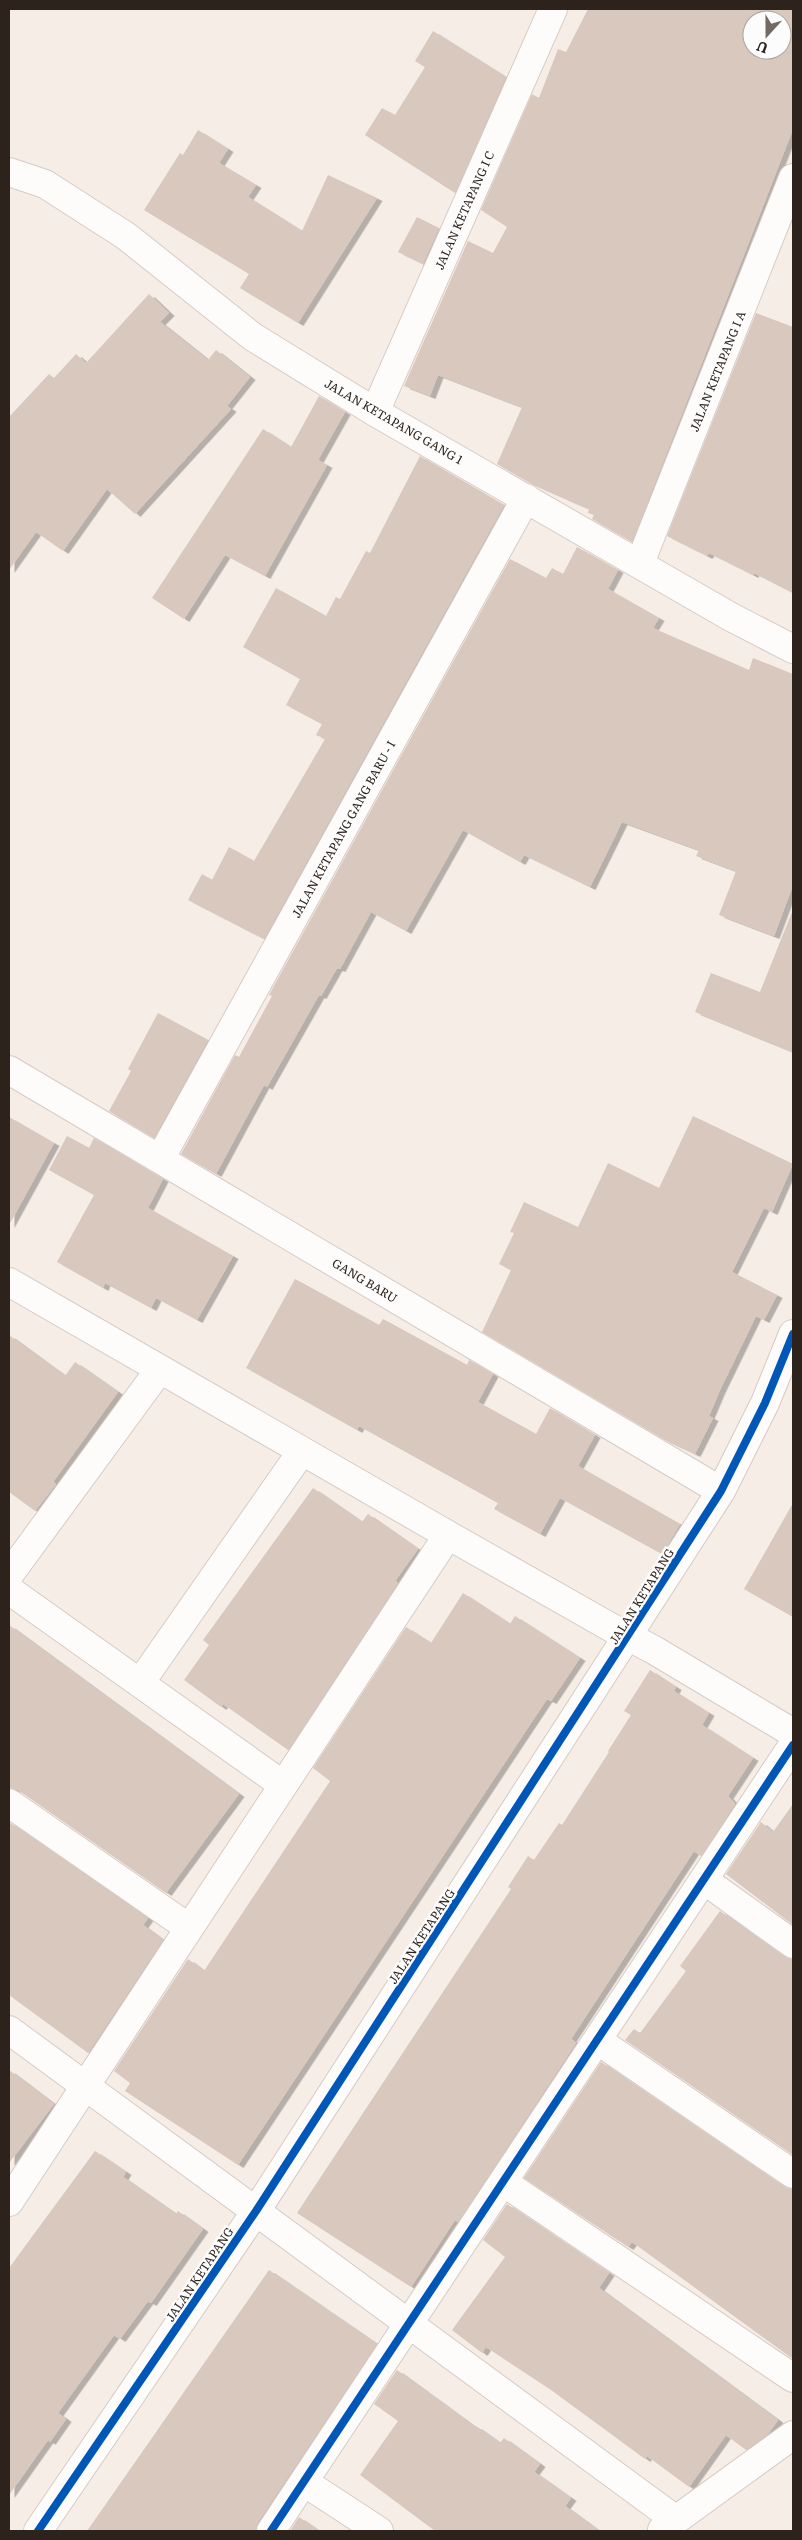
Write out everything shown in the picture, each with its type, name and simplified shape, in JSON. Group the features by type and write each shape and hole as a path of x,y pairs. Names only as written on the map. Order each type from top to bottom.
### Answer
{"street":[{"name":"JALAN KETAPANG I C","path":"375,412 553,9"},
{"name":"JALAN KETAPANG GANG 1","path":"9,172 45,184 126,236 253,337 375,412 731,616 793,649"},
{"name":"JALAN KETAPANG I A","path":"640,563 793,178"},
{"name":"JALAN KETAPANG GANG BARU - I","path":"160,1159 526,498"},
{"name":"GANG BARU","path":"9,1070 721,1490"},
{"path":"9,1282 793,1733"},
{"name":"JALAN KETAPANG","path":"38,2531 256,2211 629,1637 721,1490 764,1403 793,1334"},
{"path":"9,1575 160,1369"},
{"path":"140,1683 302,1451"},
{"path":"9,2202 448,1535"},
{"path":"9,1590 283,1785"},
{"path":"271,2531 793,1745"},
{"path":"9,1803 188,1928"},
{"path":"704,1880 793,1944"},
{"path":"9,2030 409,2325 669,2526 793,2435"},
{"path":"597,2040 793,2174"},
{"path":"503,2182 793,2378"},
{"path":"304,2482 379,2531"}],"building":[{"path":"588,9 793,9 793,129 632,542 592,519 594,515 588,513 589,509 530,483 497,464 522,407 438,375 430,396 404,386 468,241 493,253 507,227 481,210 532,94 539,98 558,49 566,52"},
{"path":"433,31 506,77 455,193 365,135 382,108 395,115 425,67 415,61"},
{"path":"198,130 228,149 219,163 256,185 248,197 302,231 328,175 377,198 298,323 240,288 249,274 144,210 180,153 183,155"},
{"path":"417,217 439,228 423,264 398,252"},
{"path":"149,294 169,313 160,322 208,360 216,350 250,377 227,406 231,409 135,514 107,489 63,551 36,532 9,570 9,417 49,374 54,378 76,354 86,363"},
{"path":"756,313 793,327 793,593 754,573 753,575 709,553 707,556 667,536"},
{"path":"319,396 345,412 318,460 327,465 265,576 225,555 184,619 152,598 263,429 291,447"},
{"path":"420,456 504,505 264,939 188,900 202,874 212,880 229,847 254,861 325,739 316,735 322,724 286,705 300,679 243,647 276,588 326,616 336,597 340,599 366,551 370,553"},
{"path":"577,547 618,570 608,589 659,618 653,628 749,670 753,658 793,674 793,885 774,936 719,915 736,871 696,856 699,850 622,822 590,887 524,855 520,862 463,830 406,931 371,912 340,969 337,968 321,996 319,995 267,1087 264,1085 216,1174 181,1154 235,1055 239,1057 272,996 269,995 510,559 546,578 552,568 563,574"},
{"path":"792,912 793,1052 695,1012 711,973 760,992"},
{"path":"158,1013 208,1040 154,1138 109,1111 131,1071 128,1069"},
{"path":"693,1116 793,1164 772,1212 764,1208 732,1272 777,1295 764,1320 756,1316 720,1390 709,1416 713,1418 695,1454 665,1440 482,1332 511,1270 499,1264 514,1233 510,1232 524,1202 578,1227 608,1163 659,1188"},
{"path":"9,1117 54,1143 9,1225"},
{"path":"67,1136 89,1148 94,1138 163,1179 148,1208 233,1256 197,1320 156,1298 151,1308 105,1283 103,1288 57,1262 94,1195 49,1170"},
{"path":"295,1279 379,1325 383,1319 467,1365 469,1360 493,1374 478,1402 536,1434 550,1408 595,1435 578,1466 680,1524 662,1554 560,1498 540,1534 494,1509 498,1503 359,1426 357,1430 246,1368"},
{"path":"9,1335 65,1376 75,1362 118,1392 53,1482 56,1484 35,1511 9,1492"},
{"path":"313,1488 362,1522 368,1514 418,1549 395,1581 398,1583 288,1750 223,1704 221,1707 184,1680 209,1645 203,1640"},
{"path":"793,1503 793,1617 744,1589"},
{"path":"463,1593 510,1624 515,1616 580,1658 551,1701 547,1699 238,2165 125,2091 130,2083 114,2071 188,1959 204,1971 330,1781 313,1768 406,1627 431,1643"},
{"path":"9,1625 239,1794 166,1893 18,1790 9,1788"},
{"path":"650,1670 676,1687 674,1691 709,1713 702,1725 753,1758 728,1796 735,1804 701,1856 694,1851 571,2039 576,2043 458,2222 455,2220 411,2287 297,2213 511,1889 508,1887 528,1856 534,1860 559,1823 562,1825 631,1715 624,1711"},
{"path":"793,1804 793,1925 726,1874 761,1822 773,1832"},
{"path":"9,1822 148,1918 143,1925 163,1940 88,2053 9,1995"},
{"path":"720,1911 784,1957 793,1959 793,2155 625,2040 634,2029 640,2033 686,1971 680,1966"},
{"path":"601,2062 784,2187 793,2189 793,2359 632,2242 628,2247 524,2178"},
{"path":"9,2070 54,2104 9,2163"},
{"path":"95,2151 126,2172 123,2177 176,2214 178,2211 203,2229 151,2303 148,2301 120,2339 114,2335 58,2413 66,2419 50,2442 48,2440 9,2495 9,2268"},
{"path":"507,2204 609,2273 599,2288 778,2420 768,2434 746,2450 726,2435 689,2487 647,2456 645,2459 551,2390 486,2347 482,2353 452,2330 505,2257 483,2240"},
{"path":"269,2270 377,2344 258,2522 256,2531 87,2531"},
{"path":"397,2370 475,2427 500,2443 504,2438 540,2464 534,2472 571,2498 565,2506 599,2531 435,2531 360,2475 398,2421 374,2404"},
{"path":"299,2517 319,2531 290,2531"}],"cycle path":[{"path":"38,2531 256,2211 721,1491 765,1403 793,1334"},
{"path":"271,2531 793,1745"}]}
